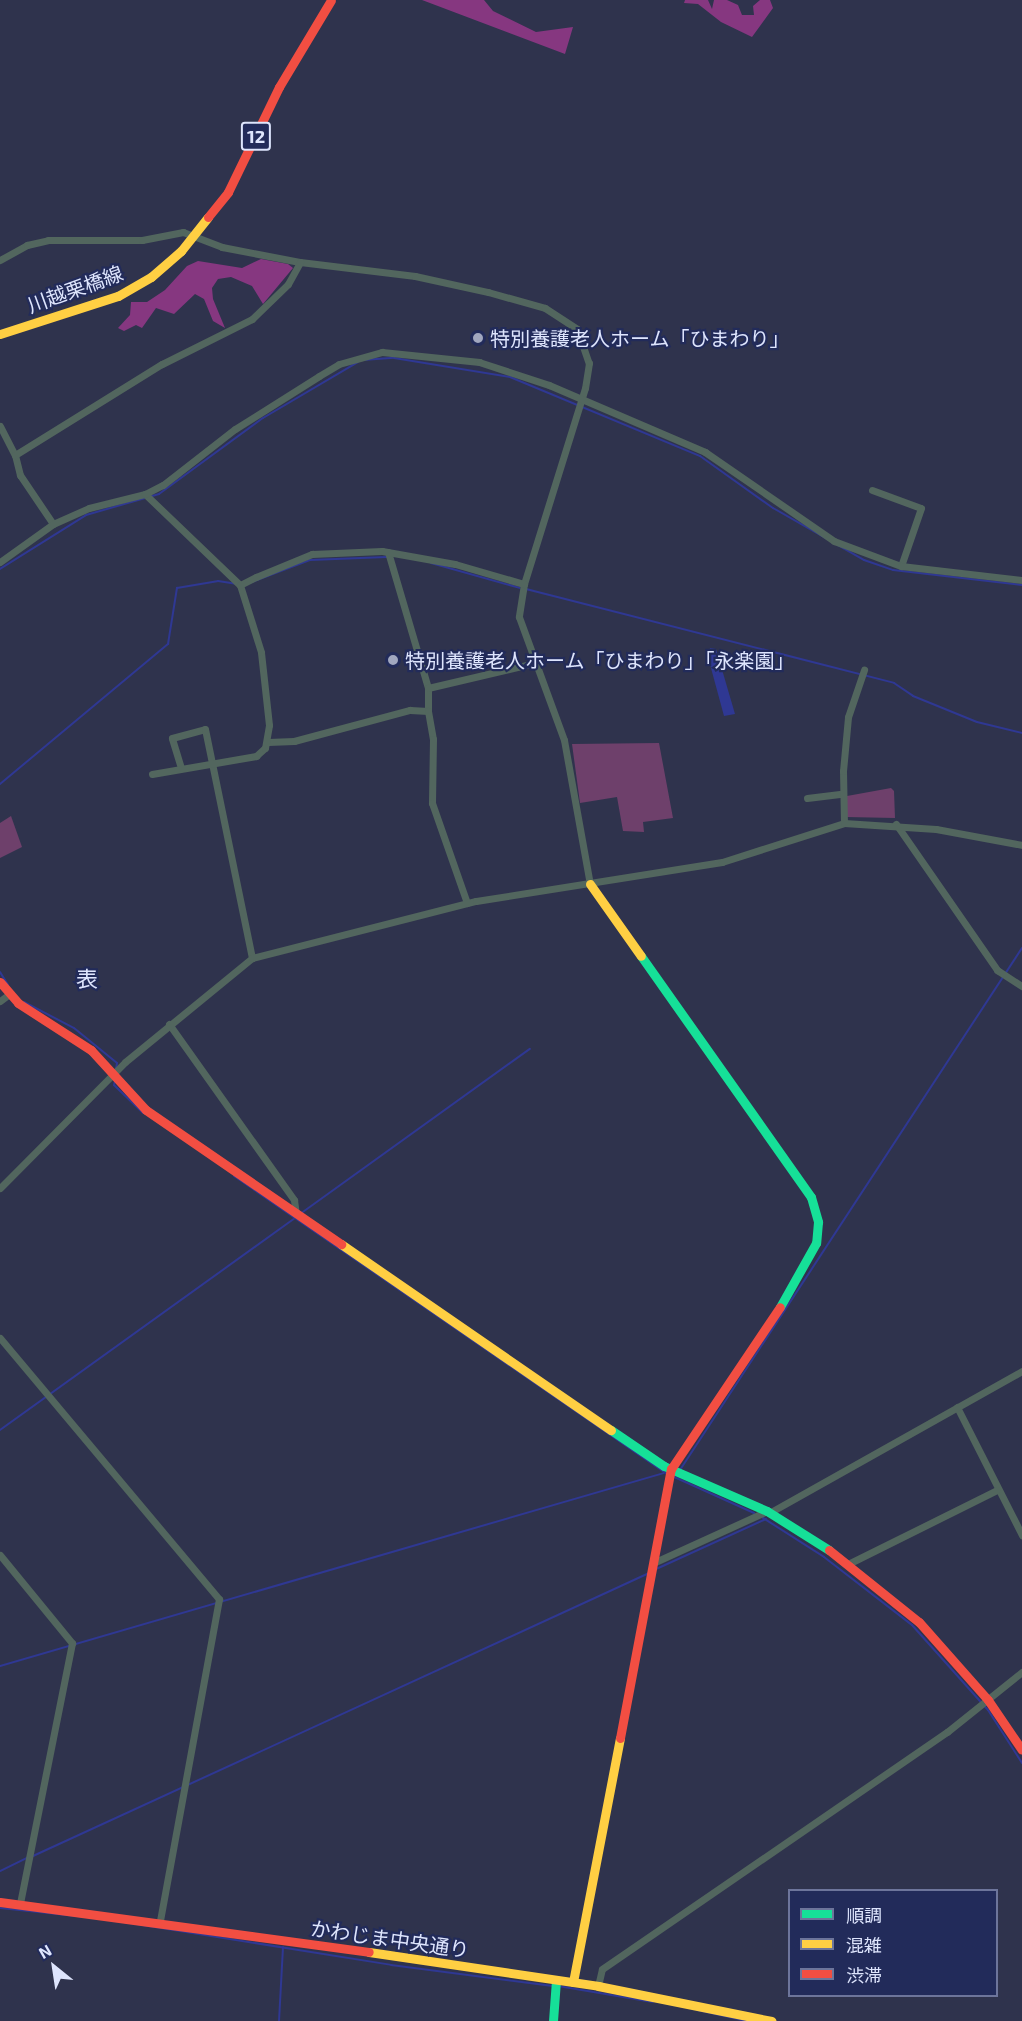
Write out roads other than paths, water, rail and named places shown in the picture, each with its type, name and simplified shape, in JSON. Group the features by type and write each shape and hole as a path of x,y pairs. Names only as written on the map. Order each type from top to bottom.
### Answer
{"street":[{"name":"川越栗橋線","path":"0,334 118,296 151,277 194,238 228,192 279,87 331,0"},
{"path":"0,260 27,245 48,240 142,240 183,232 194,238 300,262 450,282 560,315 576,329 588,353 588,371 524,584 519,617 564,740 590,884 797,1175 816,1212 816,1243 800,1277 671,1469 573,1982"},
{"path":"15,455 162,364 252,319 288,284 300,262"},
{"path":"0,562 52,524 89,508 145,494 235,429 329,370 376,353 479,363 522,374 705,452 834,541 901,566 1022,580"},
{"path":"0,426 15,455 20,475 52,524"},
{"path":"872,490 921,508 901,566"},
{"path":"145,494 240,585 261,652 267,742 256,756 152,774"},
{"path":"240,585 294,558 312,554 388,552 455,564 524,584"},
{"path":"388,552 428,688 428,711 433,739 432,803 467,903"},
{"path":"428,688 535,663"},
{"path":"844,823 842,794 848,717 864,670"},
{"path":"267,742 294,741 410,710 428,711"},
{"path":"181,768 172,738 205,729 252,958"},
{"path":"807,798 842,794"},
{"path":"0,1188 115,1072 169,1024 252,958 467,903 722,862 844,823 896,824 1022,845"},
{"path":"896,824 996,970 1022,986"},
{"path":"0,982 4,998 73,1036 115,1072 127,1092 146,1110 296,1214 671,1469 768,1512 848,1564 920,1622 988,1700 1022,1750"},
{"path":"169,1024 294,1200 296,1214"},
{"path":"0,1338 219,1599 160,1921"},
{"path":"653,1563 768,1512 1022,1371"},
{"path":"957,1407 997,1490 1022,1535"},
{"path":"848,1564 997,1490"},
{"path":"0,1555 72,1643 20,1903"},
{"path":"598,1986 602,1969 988,1700 1022,1672"},
{"name":"かわじま中央通り","path":"0,1902 160,1921 573,1982 772,2021"},
{"path":"553,2021 556,1980"}],"waterway":[{"path":"363,360 394,358 510,377 700,456 773,508 864,560 893,570 1022,585"},
{"path":"0,569 86,515 159,494 263,418 358,362"},
{"path":"244,585 310,560 387,557"},
{"path":"431,563 520,588"},
{"path":"0,784 168,644 177,588 218,581 236,584"},
{"path":"526,589 894,683 913,696 977,722 1022,733"},
{"path":"680,1470 1022,948"},
{"path":"0,972 8,985"},
{"path":"24,1002 74,1028 117,1063 116,1069"},
{"path":"300,1214 530,1049"},
{"path":"115,1081 114,1085 143,1113"},
{"path":"234,1176 667,1474"},
{"path":"0,1430 296,1217"},
{"path":"0,1666 664,1473"},
{"path":"672,1476 754,1513"},
{"path":"760,1516 824,1557 912,1625 988,1710 1022,1763"},
{"path":"654,1570 766,1519"},
{"path":"33,1856 649,1573"},
{"path":"0,1871 27,1858"},
{"path":"0,1908 105,1919 391,1965 553,1986"},
{"path":"279,2021 283,1947"},
{"path":"558,1986 653,2002"},
{"path":"697,2010 747,2021"}],"place":[{"name":"特別養護老人ホーム「ひまわり」","path":"478,338"},
{"name":"特別養護老人ホーム「ひまわり」「永楽園」","path":"393,660"}],"district":[{"name":"表","path":"87,979"}]}
